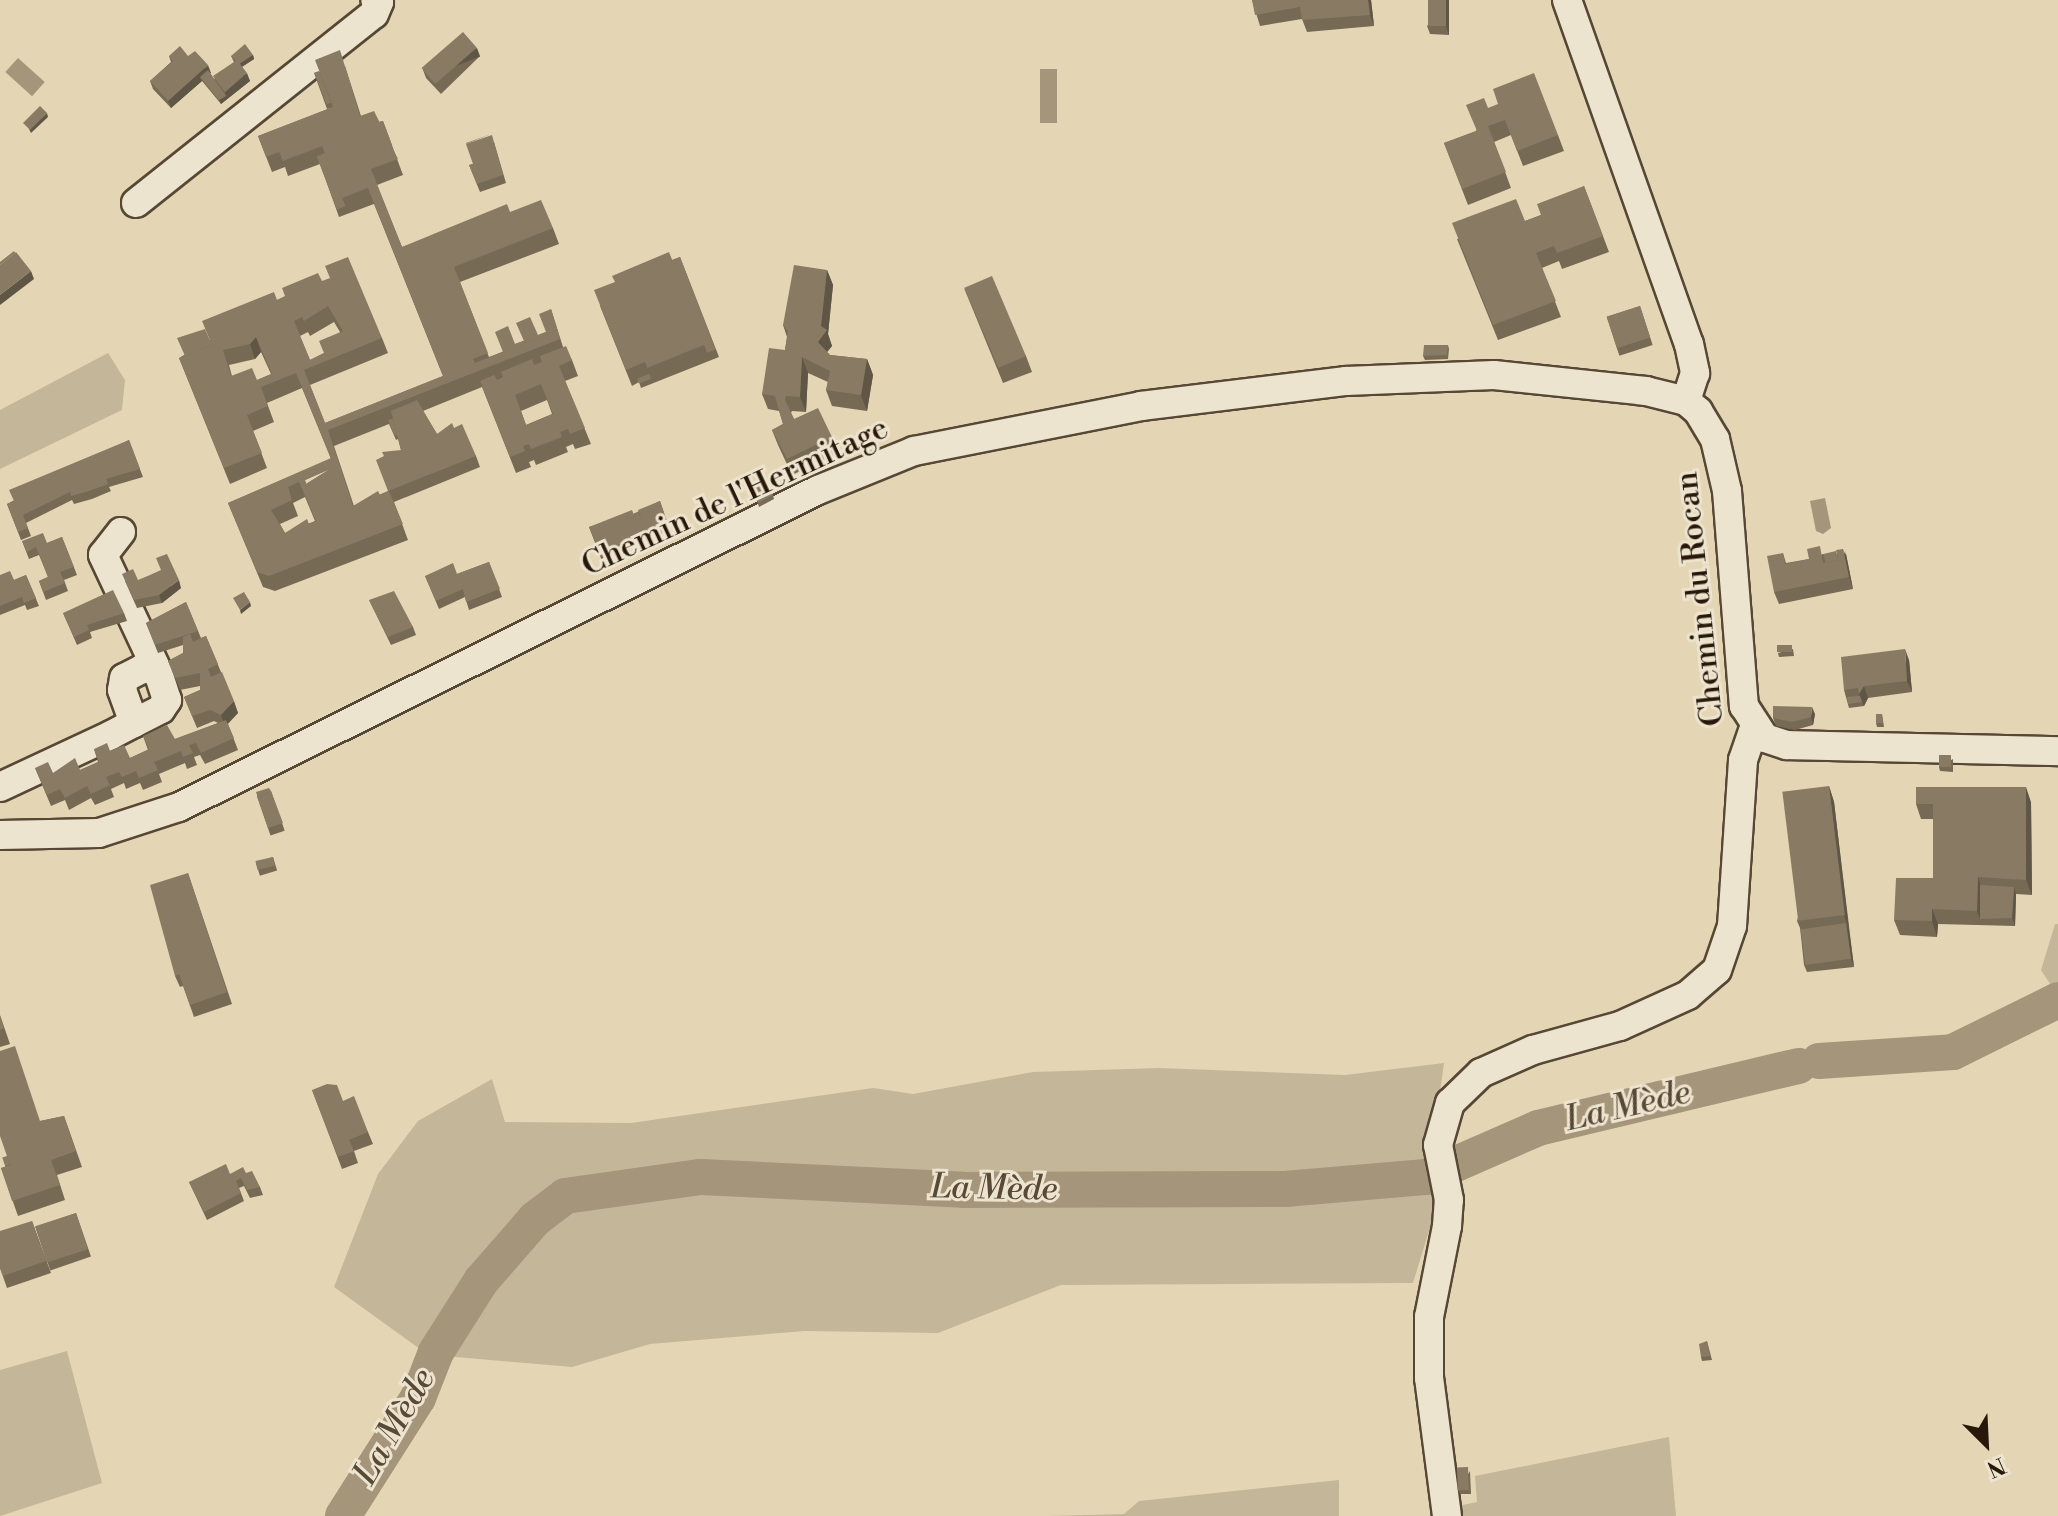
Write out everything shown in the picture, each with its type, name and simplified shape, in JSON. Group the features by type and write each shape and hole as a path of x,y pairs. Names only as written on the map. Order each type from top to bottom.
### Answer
{"street":[{"path":"136,203 374,14 375,0"},
{"path":"1567,0 1689,344 1695,373 1686,401"},
{"name":"Chemin de l'Hermitage","path":"0,835 99,833 179,807 818,490 914,451 1141,406 1346,381 1494,375 1630,389 1686,401"},
{"name":"Chemin du Rocan","path":"1447,1516 1429,1378 1429,1317 1449,1200 1438,1145 1450,1103 1481,1073 1533,1050 1620,1026 1688,995 1717,970 1732,926 1743,760 1754,728 1744,706 1739,669 1727,491 1715,439 1686,401"},
{"path":"0,787 161,709 167,700 158,672 103,555 121,532"},
{"path":"1754,728 1787,745 2058,751"}],"shaded area":[{"path":"18,58 45,82 32,96 5,72"},
{"path":"1040,69 1057,69 1057,123 1040,123"},
{"path":"108,353 125,380 122,410 0,469 0,410"},
{"path":"1825,498 1831,528 1823,534 1816,531 1810,501"},
{"path":"2055,924 2058,924 2058,996 2041,970"},
{"path":"1444,1063 1430,1164 1416,1170 1272,1182 957,1182 696,1169 560,1188 523,1217 469,1280 424,1352 334,1287 378,1174 418,1121 492,1079 505,1122 631,1123 873,1088 913,1094 1033,1072 1159,1068 1345,1075"},
{"path":"700,1184 971,1200 1290,1197 1430,1186 1436,1208 1413,1283 1061,1285 938,1333 805,1331 650,1344 572,1367 444,1356 489,1282 539,1226 568,1204"},
{"path":"67,1351 102,1483 0,1516 0,1370"},
{"path":"1669,1437 1676,1516 1454,1516 1453,1507 1477,1502 1475,1476"},
{"path":"1339,1480 1339,1516 1047,1516 1124,1514 1139,1501"}],"building":[{"path":"1252,0 1368,0 1370,15 1302,20 1300,7 1255,15"},
{"path":"1428,0 1446,0 1446,26 1428,26"},
{"path":"463,32 477,48 435,84 421,68"},
{"path":"245,44 253,55 239,64 231,56"},
{"path":"180,46 188,56 195,51 208,65 168,101 150,81 173,61 169,56"},
{"path":"340,50 360,116 374,111 398,159 371,169 402,247 507,204 510,212 541,200 553,228 454,267 488,353 473,359 475,363 557,330 560,339 328,430 353,506 378,491 380,495 389,491 403,524 269,576 257,572 228,503 331,458 296,373 261,387 268,406 247,415 262,453 224,468 179,358 212,345 202,321 274,292 277,300 285,296 282,288 318,273 322,281 330,278 325,266 348,257 382,338 304,370 325,423 443,376 368,188 342,198 322,146 283,161 279,152 266,157 258,136 333,107 315,60","holes":["328,306 343,331 319,341 324,353 310,360 294,321 302,317 304,321","256,337 272,374 257,380 252,368 231,376 223,350 250,344","330,469 306,484 305,480","299,482 316,521 309,524 307,519 285,533 271,510 292,500 288,487"]},
{"path":"237,60 247,73 225,92 213,76"},
{"path":"208,70 226,96 219,100 200,77"},
{"path":"319,71 331,103 327,105 314,73"},
{"path":"1534,73 1558,135 1517,151 1505,120 1488,126 1506,172 1462,189 1444,143 1477,131 1466,105 1484,98 1488,108 1498,104 1493,89"},
{"path":"40,106 47,113 30,130 23,123"},
{"path":"383,121 392,145 391,146 379,122"},
{"path":"492,135 503,175 477,184 469,165 473,164 466,144"},
{"path":"325,153 345,206 337,209 317,156"},
{"path":"1584,186 1603,236 1557,253 1554,246 1536,253 1556,301 1493,325 1452,223 1516,199 1525,221 1541,215 1537,204"},
{"path":"16,252 31,271 0,295 0,265"},
{"path":"669,252 706,344 647,368 645,362 626,370 594,290 615,282 612,276"},
{"path":"15,253 0,265 0,262"},
{"path":"680,257 715,349 707,353 672,260"},
{"path":"794,265 827,270 821,326 827,330 818,342 830,355 867,359 861,395 826,390 830,371 802,357 800,397 786,396 785,400 794,419 818,408 832,437 787,459 772,430 783,424 775,396 762,394 769,348 785,350 788,331 783,325"},
{"path":"992,276 1026,356 998,368 964,288"},
{"path":"1640,306 1650,337 1617,348 1607,317"},
{"path":"551,309 559,335 557,330 503,352 495,332 508,326 515,344 524,341 516,323 530,317 538,335 546,332 539,314"},
{"path":"205,329 212,345 185,356 177,338"},
{"path":"1424,345 1448,345 1447,355 1423,356"},
{"path":"566,346 572,360 559,366 585,428 570,434 568,429 560,432 562,437 531,449 529,444 523,446 525,451 510,457 480,381 494,375 497,380 503,377 501,372 532,359 534,365 542,362 540,356","holes":["541,384 553,414 526,425 515,395"]},
{"path":"649,374 651,379 639,384 637,379"},
{"path":"417,400 437,434 452,423 454,428 462,424 476,456 388,491 376,460 384,456 382,452 401,450 391,411"},
{"path":"393,419 397,435 395,436 388,420"},
{"path":"129,440 140,469 106,479 108,484 89,491 71,496 70,492 23,515 28,528 18,532 7,504 14,501 9,490"},
{"path":"760,483 773,495 758,503 753,487"},
{"path":"660,501 667,522 600,553 589,527 632,510 636,520 641,518 638,510"},
{"path":"43,533 47,543 62,537 74,567 60,572 65,583 43,592 39,581 48,577 42,561 36,547 27,552 22,541"},
{"path":"1820,546 1823,563 1838,560 1836,550 1843,549 1849,577 1774,592 1767,556 1783,553 1785,564 1809,559 1807,549"},
{"path":"1836,551 1838,560 1825,563 1823,554"},
{"path":"167,554 179,580 159,595 134,600 122,574 133,569 138,580 150,575 161,570 156,558"},
{"path":"489,562 500,589 466,602 463,589 436,601 425,576 453,563 457,574"},
{"path":"10,571 14,580 26,575 36,598 24,603 22,597 0,606 0,575"},
{"path":"113,590 124,613 87,625 89,630 74,637 63,613"},
{"path":"394,591 413,627 388,637 369,600"},
{"path":"244,592 250,602 240,610 233,598"},
{"path":"186,602 198,631 155,645 146,623"},
{"path":"190,634 193,642 206,636 218,664 208,669 211,677 222,672 234,701 221,715 210,710 192,716 184,697 200,690 200,673 175,678 168,661 183,653 183,637"},
{"path":"1777,645 1792,645 1792,652 1777,652"},
{"path":"1905,649 1907,681 1864,686 1859,694 1858,688 1844,690 1841,657"},
{"path":"1860,696 1862,702 1848,704 1847,697"},
{"path":"1773,706 1812,707 1811,717 1792,722 1773,718"},
{"path":"1876,714 1882,714 1883,723 1876,723"},
{"path":"226,720 234,738 201,753 196,743 189,745 193,753 183,757 181,751 154,762 158,770 139,778 136,771 122,777 119,772 106,777 110,785 91,794 87,786 65,798 60,789 47,795 35,768 48,762 53,773 75,758 80,770 99,762 94,749 107,743 110,751 124,745 130,758 149,749 143,736 167,725 175,739"},
{"path":"1939,755 1951,755 1951,767 1939,767"},
{"path":"1829,786 1845,915 1798,921 1782,792"},
{"path":"1916,787 2026,787 2026,880 1978,877 1977,911 1932,909 1932,921 1894,920 1896,878 1933,878 1933,804 1916,804"},
{"path":"269,788 271,791 258,798 256,792"},
{"path":"271,791 283,823 268,828 258,798"},
{"path":"273,857 275,866 257,870 255,861"},
{"path":"188,873 227,992 190,1005 179,974 175,976 150,885"},
{"path":"1980,885 2014,887 2012,918 1980,919"},
{"path":"1846,923 1851,959 1805,965 1800,929"},
{"path":"15,1046 40,1121 64,1116 76,1151 51,1160 60,1185 12,1201 1,1168 10,1165 0,1136 0,1051"},
{"path":"327,1084 337,1085 343,1101 354,1096 368,1132 349,1140 354,1151 338,1157 312,1090"},
{"path":"7,1156 10,1165 5,1166 2,1158"},
{"path":"226,1164 230,1174 243,1167 246,1173 252,1171 260,1187 247,1190 241,1178 236,1181 241,1193 204,1212 189,1182"},
{"path":"76,1213 88,1249 47,1262 35,1226"},
{"path":"32,1221 46,1261 3,1276 0,1268 0,1231"},
{"path":"1707,1341 1710,1356 1701,1357 1699,1344"},
{"path":"1457,1467 1468,1467 1469,1490 1458,1490"}],"waterway":[{"name":"La Mède","path":"1819,1061 1953,1052 2058,1000"},
{"name":"La Mède","path":"343,1516 418,1398 436,1352 481,1281 535,1219 565,1196 701,1177 964,1190 1285,1189 1426,1177 1538,1128 1799,1066"}]}
